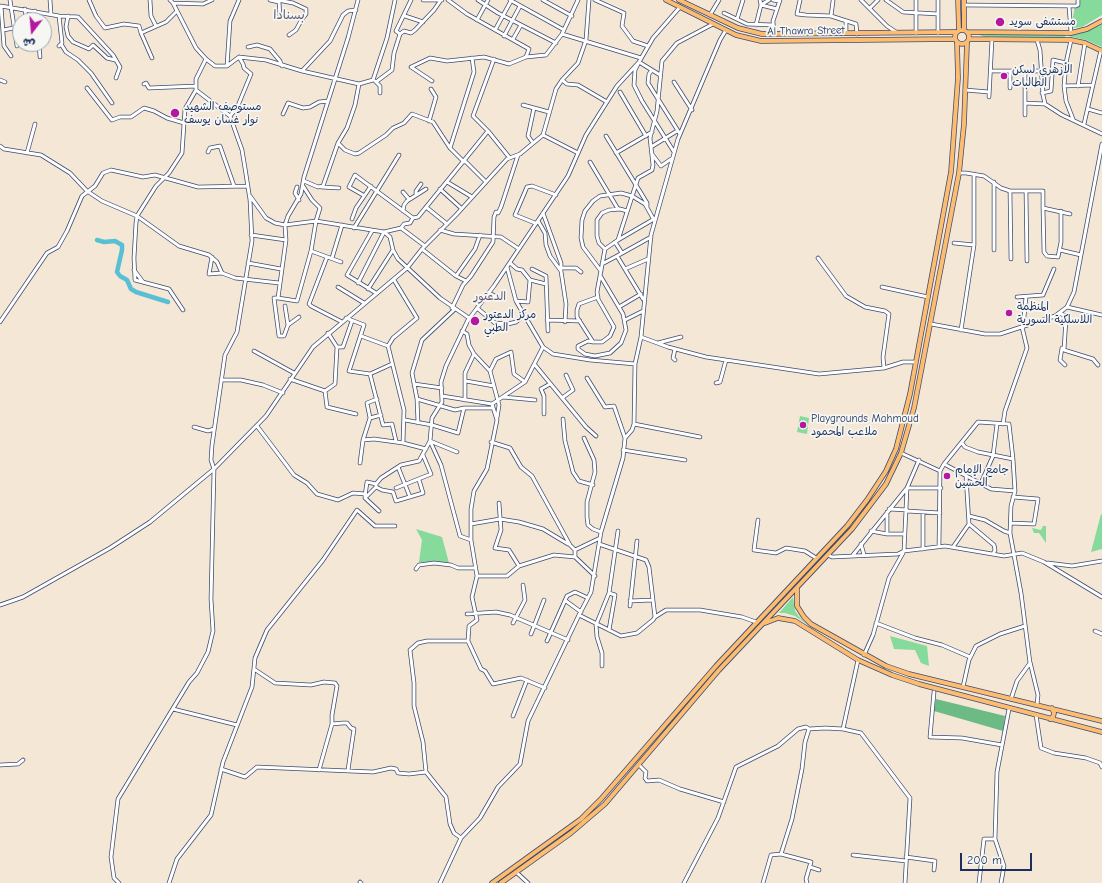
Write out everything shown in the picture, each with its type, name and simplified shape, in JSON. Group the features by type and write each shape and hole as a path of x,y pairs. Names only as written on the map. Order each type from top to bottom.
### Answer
{"main road":[{"name":"Al Thawra Street","path":"666,0 736,35 762,41 956,41 962,45 968,41 980,39 1068,40 1085,43 1102,50"},
{"name":"Al Thawra Street","path":"679,0 688,2 710,15 748,32 774,34 938,33 957,31 980,33 1068,34 1088,29 1102,21"},
{"path":"501,883 506,876 581,819 608,791 716,666 847,526 867,500 886,471 896,449 910,394 954,150 958,59 956,41 958,0"},
{"path":"492,883 516,872 582,825 612,796 719,670 852,529 886,484 901,452 917,396 959,173 968,41 964,0"},
{"path":"980,33 980,39"},
{"path":"852,34 852,40"},
{"path":"859,34 862,40"},
{"path":"1068,34 1068,40"},
{"path":"958,59 963,58 965,69"},
{"path":"954,150 961,150"},
{"path":"910,394 917,396"},
{"path":"847,526 852,529"},
{"path":"798,587 796,601 800,611 820,632 858,660 907,680 1009,709 1102,732"},
{"path":"762,624 772,619 787,618 820,632 886,666 903,672 1052,708 1102,722"},
{"path":"716,666 719,670"},
{"path":"972,698 975,690"},
{"path":"1050,719 1053,717 1054,713 1052,708"},
{"path":"1089,729 1088,724 1093,719"},
{"path":"640,754 645,758"},
{"path":"608,791 612,796"}],"street":[{"path":"10,0 12,14"},
{"path":"50,0 51,12"},
{"path":"89,0 96,16 105,28 124,24 139,26 152,58"},
{"path":"150,0 152,8 150,11 156,26"},
{"path":"194,0 195,5"},
{"path":"171,1 195,5 204,4 212,0"},
{"path":"227,66 230,21 240,0"},
{"path":"270,0 293,3 306,9 306,14 296,30 289,35"},
{"path":"299,6 300,0"},
{"path":"278,298 288,216 299,200 358,0"},
{"path":"375,81 396,0"},
{"path":"400,34 396,31 405,16 411,0"},
{"path":"426,0 441,0"},
{"path":"171,1 196,48 215,66 227,66 239,57 266,60 282,66 359,84 375,81 392,70 394,53 400,34 404,31 412,33 441,0"},
{"path":"448,0 477,20 529,49 526,57"},
{"path":"478,0 485,6 556,43"},
{"path":"477,20 488,0"},
{"path":"495,30 511,0 564,30"},
{"path":"543,0 572,16"},
{"path":"432,81 411,67 430,58 447,61 484,57 509,64 526,57 546,56 562,34 572,16 578,0"},
{"path":"0,605 22,597 110,548 150,522 214,469 257,426 283,393 290,379 313,347 407,268 423,247 447,224 508,157 518,155 543,135 556,89 562,80 578,63 586,40 589,0"},
{"path":"595,0 624,13 622,26 625,31 633,41 648,46"},
{"path":"710,15 719,0"},
{"path":"738,28 742,0"},
{"path":"756,26 761,4 760,0"},
{"path":"761,4 769,0"},
{"path":"773,0 780,0 772,25 774,34"},
{"path":"800,0 796,14 831,16 857,24 859,34"},
{"path":"829,0 834,1 831,16"},
{"path":"861,0 887,26 898,33"},
{"path":"870,8 878,0"},
{"path":"886,0 903,12 938,14"},
{"path":"916,0 916,33"},
{"path":"938,0 938,33"},
{"path":"991,0 991,5"},
{"path":"1056,0 1056,5"},
{"path":"964,5 1069,6 1078,5 1078,0"},
{"path":"278,1 280,17"},
{"path":"761,4 777,9"},
{"path":"11,56 4,46 0,6 40,12"},
{"path":"504,36 520,6"},
{"path":"1068,34 1069,6"},
{"path":"674,152 654,121 634,84 635,70 648,46 680,7"},
{"path":"302,71 310,65 330,41 343,15 348,11 356,10"},
{"path":"141,33 166,22 177,11"},
{"path":"724,13 756,26 772,25"},
{"path":"52,14 78,17 95,37 98,38 120,67 116,78"},
{"path":"59,16 60,45 91,73 112,103"},
{"path":"68,16 66,27 68,36 73,42 89,49 93,45 107,58 115,60"},
{"path":"405,16 423,22"},
{"path":"846,21 846,34"},
{"path":"622,253 616,241 638,178 652,170 653,166 650,138 654,121 662,61 677,43 713,24"},
{"path":"513,39 521,25"},
{"path":"3,30 12,28"},
{"path":"602,264 651,236 679,132 692,110 720,40 726,30"},
{"path":"562,34 586,40 640,60 660,75"},
{"path":"989,97 992,71 992,39"},
{"path":"1038,40 1042,71 1042,93 1045,104"},
{"path":"1068,40 1064,86 1066,101 1073,119"},
{"path":"1078,86 1085,43"},
{"path":"248,46 257,45 270,49 280,61 282,66"},
{"path":"1084,124 1102,50"},
{"path":"40,52 40,57"},
{"path":"230,116 236,108 251,74 244,68 239,57"},
{"path":"450,148 474,72 472,58"},
{"path":"183,310 169,289 135,280 134,270 137,216 156,186 165,177 182,153 185,109 196,88 200,70 206,59"},
{"path":"494,59 473,116 488,131 508,157"},
{"path":"365,496 376,486 381,478 401,465 419,461 423,455 430,441 432,418 440,405 442,396 441,382 446,366 469,318 489,293 536,222 556,195 568,176 586,135 617,86 640,60"},
{"path":"1042,93 1051,92 1053,60 1066,63"},
{"path":"652,70 649,74 648,83 679,132"},
{"path":"992,71 1042,71"},
{"path":"1010,71 1010,88"},
{"path":"1025,71 1025,115"},
{"path":"0,80 5,82"},
{"path":"562,80 567,84 578,85 607,102"},
{"path":"375,81 380,86 380,93"},
{"path":"674,82 692,110"},
{"path":"119,883 114,878 111,857 118,799 173,709 197,673 208,652 213,631 211,599 214,469 211,460 224,355 237,332 251,235 249,194 242,150 230,116 196,88 149,88 146,83 144,84"},
{"path":"321,187 324,186 338,143 347,128 357,98 359,84"},
{"path":"1064,86 1093,85"},
{"path":"87,88 112,120 120,117 131,117 144,108 154,111 167,118 184,123"},
{"path":"429,121 436,97 431,89"},
{"path":"965,90 989,92"},
{"path":"620,92 646,136"},
{"path":"284,114 288,102 303,108 310,107 319,102 328,101"},
{"path":"1025,103 1045,104 1102,134"},
{"path":"523,105 549,112"},
{"path":"533,143 528,136 534,108"},
{"path":"1088,109 1102,113"},
{"path":"338,143 345,150 355,154 382,138 393,128 404,123 412,114 432,122 450,148 486,182"},
{"path":"27,153 35,124"},
{"path":"249,194 266,218 275,223 286,225 316,221 384,232 401,228 404,224 410,223 413,218 418,217 488,131"},
{"path":"616,153 652,132"},
{"path":"651,147 665,138 679,132"},
{"path":"543,135 578,153"},
{"path":"606,136 647,203 647,207"},
{"path":"931,324 961,330 996,334 1023,327 1059,313 1067,307 1074,292 1101,156 1102,144"},
{"path":"208,152 210,148 220,146 234,186"},
{"path":"1,147 41,156 70,173 87,191 102,201 137,216 179,246 198,250 212,257 217,262 222,273"},
{"path":"651,152 661,166 671,159"},
{"path":"354,228 376,190 399,155"},
{"path":"418,422 417,399 412,372 422,340 454,308 466,282 490,247 494,235 496,212 498,213 501,207 518,155"},
{"path":"590,162 618,209"},
{"path":"0,322 47,253 58,247 67,231 82,196 95,186 102,173 111,170 143,177 155,175 198,187 248,186"},
{"path":"959,173 974,174 990,179 1010,191 1042,192 1044,254 1046,256 1058,257 1060,250 1061,211"},
{"path":"961,330 974,245 974,174"},
{"path":"363,195 349,187 353,176 356,175 413,218"},
{"path":"304,181 321,187 339,188"},
{"path":"447,182 472,196"},
{"path":"994,182 994,250"},
{"path":"416,194 416,191 421,184"},
{"path":"285,306 288,325 284,336 279,336 274,298 297,300 311,251 316,221 320,208 312,200 303,186"},
{"path":"352,219 363,195 370,186"},
{"path":"556,195 532,186 527,187 515,215 536,222 545,233 546,245 550,256 561,269"},
{"path":"295,188 299,200"},
{"path":"403,211 404,205 409,200 416,194 426,189"},
{"path":"440,189 461,208"},
{"path":"1010,191 1011,260"},
{"path":"1026,191 1027,261"},
{"path":"403,192 409,200"},
{"path":"440,883 461,838 480,818 498,787 520,764 528,721 588,598 594,576 601,532 626,438 632,430 634,424 635,364 640,337 651,236 655,219 647,207 637,198 621,192 600,196 585,210 580,230 583,247 601,271"},
{"path":"426,207 447,224"},
{"path":"1043,208 1070,214"},
{"path":"605,249 599,243 596,236 597,220 602,213 609,210 618,209 627,211"},
{"path":"543,212 561,269 566,304 565,322"},
{"path":"601,276 625,320 626,330 621,343 610,353 595,356 580,352 578,346 588,341 602,342 610,336 614,327 598,297 597,292 605,249 616,241 655,219"},
{"path":"332,258 342,226"},
{"path":"401,228 456,276 466,282"},
{"path":"440,230 454,234 494,235 501,237 519,249"},
{"path":"372,231 347,274 347,277 376,293"},
{"path":"384,232 390,237 393,250 398,259 454,308 469,318"},
{"path":"358,283 384,232"},
{"path":"251,235 286,240"},
{"path":"456,276 475,249 480,235"},
{"path":"954,243 974,245"},
{"path":"368,289 393,250"},
{"path":"1060,250 1081,255"},
{"path":"311,251 341,262"},
{"path":"327,256 309,304 342,322"},
{"path":"618,256 644,299"},
{"path":"206,280 212,257"},
{"path":"818,258 846,296 865,307 889,314 883,357 884,368"},
{"path":"625,269 648,259"},
{"path":"248,263 281,269"},
{"path":"510,263 517,269 522,270 530,280 546,284"},
{"path":"507,267 516,301 543,347 553,354 590,360 635,364"},
{"path":"561,269 576,268 581,272"},
{"path":"532,269 546,276 548,331"},
{"path":"1017,297 1044,295 1054,269"},
{"path":"208,274 222,273 235,278 279,283"},
{"path":"394,280 417,318 393,338 388,346 403,404 405,420 403,443"},
{"path":"516,301 528,302 530,280"},
{"path":"338,287 364,303"},
{"path":"882,287 928,297"},
{"path":"489,293 499,298"},
{"path":"618,307 641,294"},
{"path":"593,342 577,317 577,310 579,304 598,297"},
{"path":"1003,424 1005,411 1027,348 1023,327 1026,297"},
{"path":"1067,307 1102,315"},
{"path":"477,308 495,322 508,324 516,322 524,315"},
{"path":"625,320 643,311"},
{"path":"1059,313 1066,316 1060,360 1065,365"},
{"path":"288,325 300,317"},
{"path":"346,318 364,325 349,371 370,374 392,364"},
{"path":"547,320 565,322 580,321"},
{"path":"337,347 343,347 352,321"},
{"path":"462,332 468,334 469,345 474,354 490,371 498,401 487,469 474,491 471,540 477,576 472,597 476,620 469,626 468,641 481,669 485,671 492,684 520,678 545,688"},
{"path":"325,391 335,384 337,347 328,333"},
{"path":"361,336 388,346"},
{"path":"640,337 675,349 706,357 784,370 819,374 884,368 903,362 915,362"},
{"path":"658,343 681,337"},
{"path":"417,399 455,410 492,406 525,382 543,347"},
{"path":"1062,348 1066,352 1093,359 1098,365"},
{"path":"675,349 673,358 675,360"},
{"path":"254,351 294,373"},
{"path":"490,371 496,359 511,352 514,374 525,382"},
{"path":"465,400 465,373 474,354"},
{"path":"716,383 720,382 726,360"},
{"path":"535,365 596,436"},
{"path":"370,374 384,425 392,424 396,441"},
{"path":"562,398 573,390 566,375"},
{"path":"587,378 605,407 614,406 626,438"},
{"path":"290,379 325,391"},
{"path":"221,380 241,380 263,385 283,393"},
{"path":"466,381 494,386"},
{"path":"414,384 442,388"},
{"path":"544,414 544,396 541,389 550,384"},
{"path":"325,391 327,406 356,414"},
{"path":"442,396 492,406"},
{"path":"503,397 535,400"},
{"path":"360,463 363,440 370,418 367,403 377,399"},
{"path":"492,406 496,420"},
{"path":"405,420 432,425 458,433 464,408"},
{"path":"370,418 381,415"},
{"path":"563,419 567,452 573,472 579,481 593,485"},
{"path":"939,546 941,488 940,471 944,464 978,422 1009,424 1014,459 1015,491 1013,497 1010,533 1030,662 1038,696 1037,705"},
{"path":"634,424 700,437"},
{"path":"980,483 993,456 997,424"},
{"path":"257,426 294,476 307,483 317,494 338,500 353,493 365,496 379,511"},
{"path":"194,427 208,430 214,429"},
{"path":"584,438 594,460 595,472 593,485 587,502 588,525 601,532"},
{"path":"363,440 374,439 396,441 426,449"},
{"path":"430,441 457,452"},
{"path":"430,441 441,465 460,536 471,540"},
{"path":"491,442 510,448 521,467 532,476 570,544 575,550 575,557"},
{"path":"962,443 965,447 993,456 1014,459"},
{"path":"623,450 686,460"},
{"path":"901,452 940,471"},
{"path":"396,488 431,474 423,455"},
{"path":"853,556 871,531 907,488 919,460"},
{"path":"944,464 991,488 1015,491"},
{"path":"398,467 410,497"},
{"path":"966,476 970,524 994,545 994,554"},
{"path":"365,496 366,482 382,490 393,492 396,501 410,497 423,493 419,480"},
{"path":"907,488 941,488"},
{"path":"864,655 876,623 889,578 903,552 907,511 907,488"},
{"path":"1011,523 1034,524 1038,499 1013,497"},
{"path":"498,503 501,530 495,548 509,550 519,566"},
{"path":"169,883 177,859 211,815 221,769 252,687 257,650 267,630 323,560 357,510 375,526 395,526"},
{"path":"888,510 940,513"},
{"path":"887,534 888,510"},
{"path":"923,512 923,549"},
{"path":"969,516 985,520 1010,533"},
{"path":"471,524 500,519 519,522 543,529 570,544"},
{"path":"758,520 754,550 776,553 786,548 805,551 816,558"},
{"path":"953,547 956,540 970,524"},
{"path":"602,666 602,653 597,637 596,625 609,593 618,531"},
{"path":"871,531 887,534 904,534"},
{"path":"575,550 600,538"},
{"path":"630,606 637,541"},
{"path":"599,544 615,551 646,560 649,567 654,617"},
{"path":"861,544 864,555"},
{"path":"828,555 832,557 903,552 939,546 994,554 1022,553 1044,562 1102,597"},
{"path":"477,576 507,576 519,566 554,555 575,557 594,576"},
{"path":"1044,562 1072,566 1102,561"},
{"path":"416,570 418,565 434,563 451,565 458,568 475,568"},
{"path":"513,623 525,600 523,585"},
{"path":"547,641 563,602 566,601 567,596 575,592 588,598"},
{"path":"609,593 615,595 609,630"},
{"path":"531,634 544,600"},
{"path":"630,601 652,600"},
{"path":"566,601 596,625 622,636 632,635 643,630 654,617 666,610 700,610 742,617 756,622"},
{"path":"467,614 496,612 516,618 568,640"},
{"path":"876,623 970,657"},
{"path":"963,687 970,657 976,646 1000,634 1025,626"},
{"path":"1095,631 1102,634"},
{"path":"461,838 454,833 450,824 446,797 426,772 423,742 414,706 414,683 410,650 418,644 427,641 468,641"},
{"path":"843,729 858,660"},
{"path":"1011,699 1017,681 1030,662"},
{"path":"254,669 276,683 311,685 324,682 335,683 336,686 332,724 319,770"},
{"path":"513,716 527,680"},
{"path":"934,692 930,737 962,738 1002,745"},
{"path":"173,709 237,725"},
{"path":"1001,883 1004,866 995,839 997,772 1009,709"},
{"path":"1036,715 1041,748 1054,753 1086,758 1100,763 1102,767"},
{"path":"332,724 347,723 350,728 354,729 348,770"},
{"path":"684,883 718,818 736,767 778,746 798,729 806,727 809,729 843,729 861,734 910,798 905,883"},
{"path":"781,854 792,820 802,769 804,749 809,729"},
{"path":"0,765 18,764 23,760"},
{"path":"639,765 646,772 644,778 647,781 659,780 680,789 724,802"},
{"path":"221,769 245,777 257,767 373,772 391,768 396,769 398,773 408,774 426,772"},
{"path":"979,883 984,839 995,839"},
{"path":"763,883 771,855 781,854 811,862 806,879 807,883"},
{"path":"853,855 935,861 934,870"},
{"path":"810,867 819,870"},
{"path":"516,872 528,883"}],"green space":[{"path":"1076,0 1102,0 1102,15 1082,27 1071,28"},
{"path":"1102,23 1102,47 1086,40 1069,36 1069,34 1087,31"},
{"path":"1065,34 1065,38 984,37 980,35"},
{"name":"Playgrounds Mahmoud ملاعب المحمود","path":"800,416 809,418 807,434 797,432"},
{"path":"1101,514 1102,549 1091,552"},
{"path":"1043,526 1046,526 1046,543 1039,533 1034,533 1032,528 1041,530"},
{"path":"416,529 442,537 449,563 419,562 422,540"},
{"path":"793,597 795,611 801,619 817,631 795,616 779,613"},
{"path":"890,636 927,646 929,666 921,663 915,650 894,649"},
{"path":"936,699 1005,716 1003,731 934,711"}],"waterway":[{"path":"97,240 104,242 115,241 122,245 117,272 120,276 127,280 131,289 168,302"}],"place":[{"name":"مستشفى سويد","path":"1000,22"},
{"name":"الأزهري لسكن الطالبات","path":"1004,76"},
{"name":"مستوصف الشهيد نوار غسان يوسف","path":"175,113"},
{"name":"المنظمة اللاسلكية السورية","path":"1009,313"},
{"name":"مركز الدعتور الطبي","path":"475,321"},
{"name":"Playgrounds Mahmoud ملاعب المحمود","path":"803,425"},
{"name":"جامع الإمام الحسين","path":"947,476"}],"district":[{"name":"بسنادا","path":"289,15"},
{"name":"الدعتور","path":"490,297"}]}
